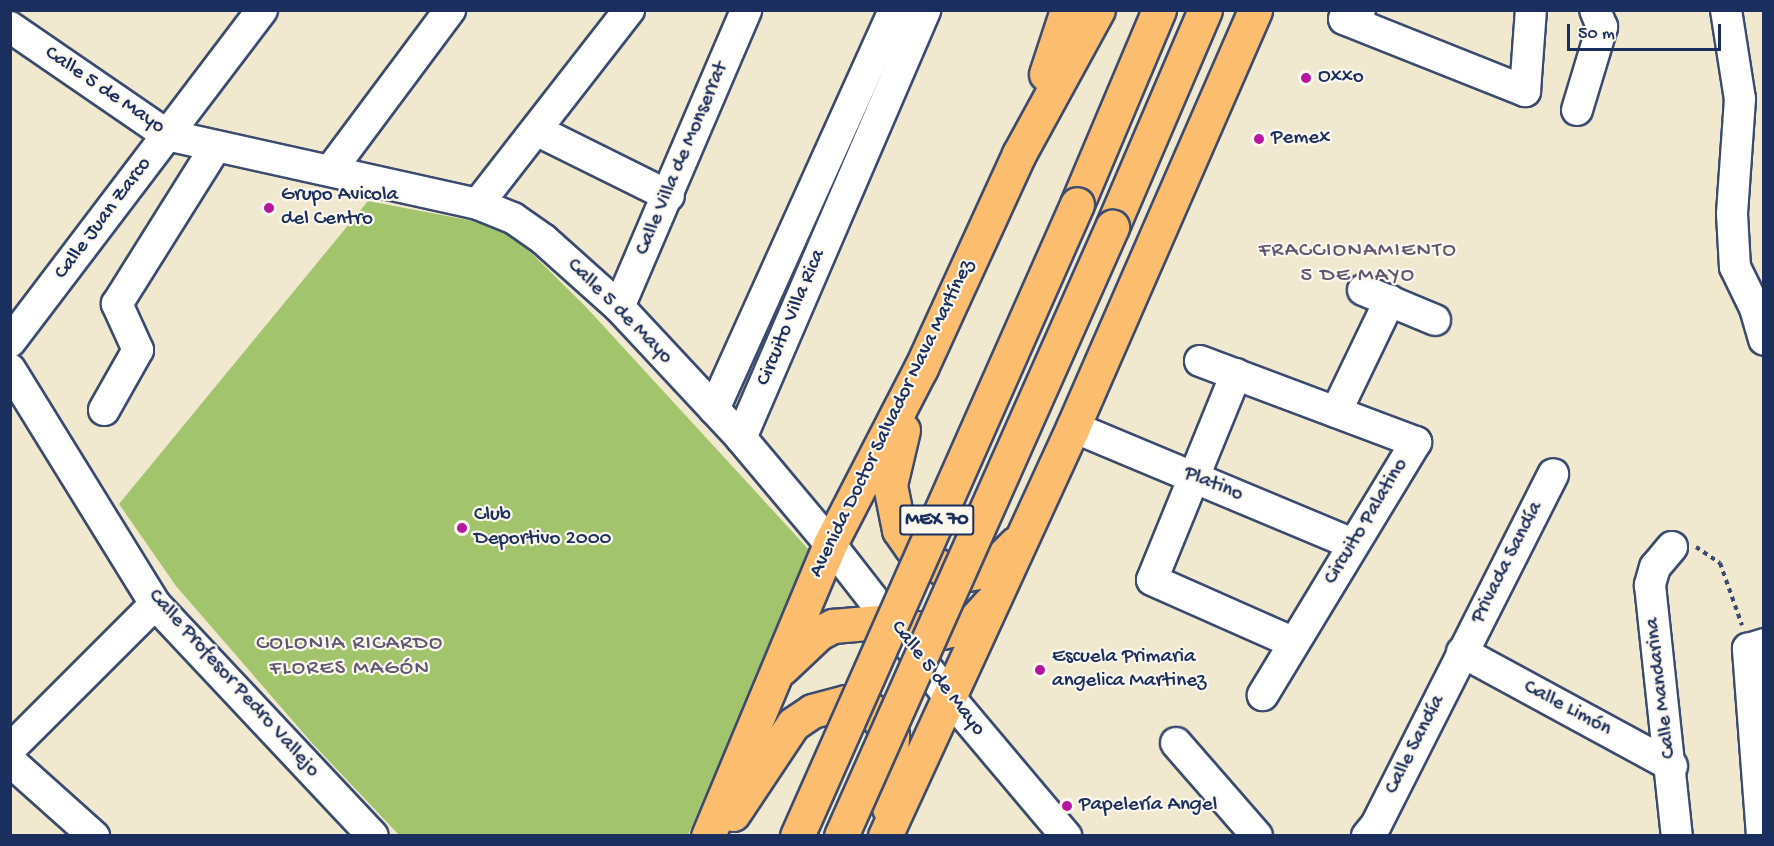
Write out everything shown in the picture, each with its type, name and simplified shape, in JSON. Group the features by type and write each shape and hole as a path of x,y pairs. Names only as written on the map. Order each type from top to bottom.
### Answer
{"main road":[{"path":"1019,154 1067,10"},
{"name":"Avenida Doctor Salvador Nava Martínez","path":"708,836 830,544 921,368 1019,154 1098,10"},
{"path":"1119,102 1142,10"},
{"name":"MEX 70","path":"798,836 1077,204 1159,10"},
{"name":"MEX 70","path":"841,836 1112,227 1149,135 1205,10"},
{"path":"1149,135 1219,10"},
{"path":"886,833 1073,427 1254,10"},
{"path":"921,368 890,485 899,530 911,547 939,567 967,574 989,570 1018,541 1033,513"},
{"path":"774,675 819,633 834,626 851,622 941,632 954,630 969,626 993,600"},
{"path":"719,836 793,724 812,711 846,702 871,710 892,735 886,833"}],"street":[{"path":"330,171 450,10"},
{"path":"478,204 538,130 629,10"},
{"name":"Calle Villa de Monserrat","path":"619,308 669,196 746,10"},
{"name":"Circuito Villa Rica","path":"714,409 894,10"},
{"name":"Circuito Villa Rica","path":"741,438 925,10"},
{"path":"1360,10 1344,19 1525,91 1531,10"},
{"path":"1577,110 1602,27 1595,10"},
{"path":"1726,10 1740,99 1732,214 1735,267 1759,298 1764,340"},
{"name":"Calle Juan Zarco","path":"10,342 258,12"},
{"name":"Calle 5 de Mayo","path":"10,27 167,135 478,204 513,218 543,239 619,308 741,438 830,544 949,697 1066,836"},
{"path":"538,130 669,196"},
{"path":"104,410 138,350 117,304 216,146"},
{"path":"815,186 843,198"},
{"path":"1336,412 1377,295 1435,320"},
{"name":"Circuito Palatino","path":"1200,361 1416,442 1263,695"},
{"name":"Calle Profesor Pedro Vallejo","path":"10,369 155,604 373,836"},
{"path":"1236,374 1152,580 1294,644"},
{"name":"Platino","path":"1073,427 1353,544"},
{"name":"Privada Sandía","path":"1462,652 1553,474"},
{"name":"Calle Mandarina","path":"1672,547 1655,567 1650,585 1672,766 1677,836"},
{"path":"10,749 155,604"},
{"path":"1756,646 1762,836"},
{"name":"Calle Limón","path":"1462,652 1672,766"},
{"name":"Calle Sandía","path":"1367,836 1376,825 1462,652"},
{"path":"1176,743 1257,836"},
{"path":"10,762 94,836"}],"path":[{"path":"1672,547 1691,544 1720,563 1756,646"}],"green space":[{"name":"Club Deportivo 2000","path":"368,201 505,227 586,307 811,552 688,835 399,835 312,743 176,586 119,504"}],"place":[{"name":"Oxxo","path":"1306,78"},
{"name":"Pemex","path":"1259,139"},
{"name":"Grupo Avicola del Centro","path":"269,208"},
{"name":"Club Deportivo 2000","path":"462,528"},
{"name":"Escuela Primaria angelica Martinez","path":"1040,670"},
{"name":"Papelería Angel","path":"1067,806"}],"district":[{"name":"FRACCIONAMIENTO 5 DE MAYO","path":"1358,264"},
{"name":"COLONIA RICARDO FLORES MAGÓN","path":"350,656"}]}
